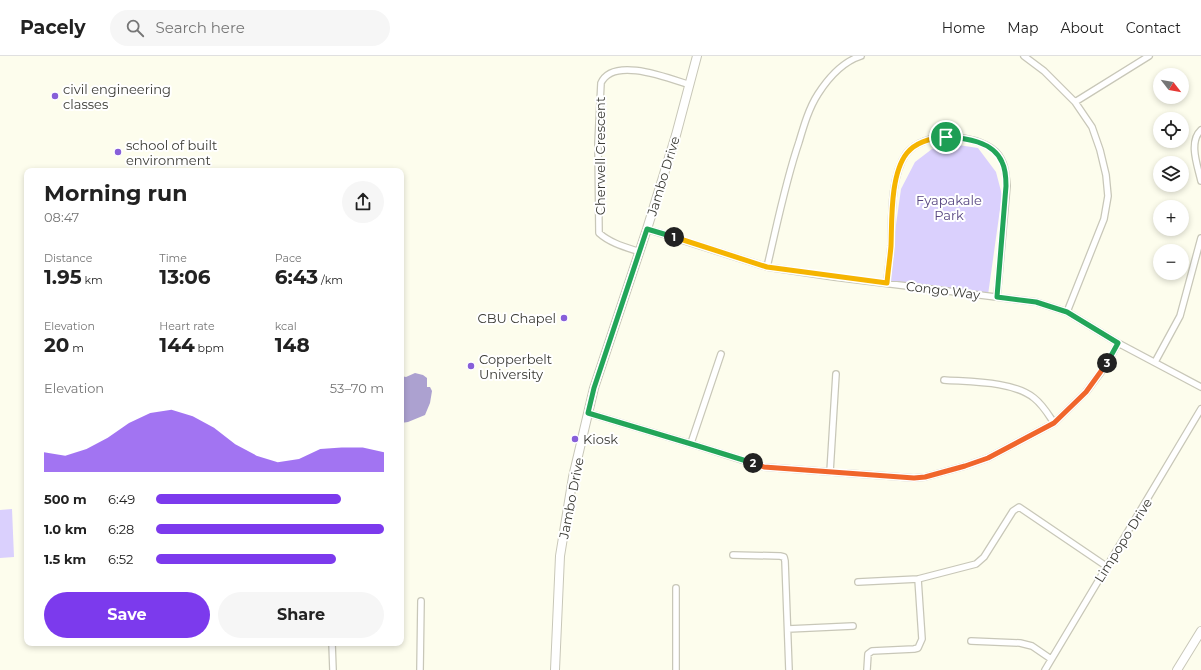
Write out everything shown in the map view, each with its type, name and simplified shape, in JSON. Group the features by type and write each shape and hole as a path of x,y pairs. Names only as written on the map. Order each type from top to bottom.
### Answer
{"main road":[{"name":"Jambo Drive","path":"555,670 560,556 572,485 588,413 594,388 640,252 690,85 697,56"},
{"path":"1177,670 1201,631"}],"street":[{"path":"767,267 790,168 807,117 818,94 832,75 845,62 861,56"},
{"path":"1024,56 1044,71 1075,102 1092,128 1100,150 1106,175 1108,196 1104,219 1067,312"},
{"path":"1075,102 1149,56"},
{"name":"Cherwell Crescent","path":"640,252 612,242 599,233 598,143 601,83 607,74 623,70 649,72 690,85"},
{"path":"1201,130 1198,133 1194,144 1201,181"},
{"path":"887,283 892,200 898,173 906,154 922,142 935,138 963,138 987,146 996,152 1002,161 1006,172 997,297"},
{"name":"Congo Way","path":"647,229 767,267 1036,302 1067,312 1118,343 1201,388"},
{"path":"1155,362 1180,316 1201,238"},
{"path":"588,413 691,443 764,467 914,478 925,477 988,458 1054,423 1086,392 1107,364 1118,343"},
{"path":"691,443 721,354"},
{"path":"830,472 836,374"},
{"path":"944,380 990,384 1020,391 1034,398 1044,408 1054,423"},
{"name":"Limpopo Drive","path":"1044,670 1201,409"},
{"path":"858,582 918,579 976,564 980,562 1012,511 1019,508 1106,566"},
{"path":"733,555 784,557 789,670"},
{"path":"867,670 868,654 872,651 914,649 918,648 921,643 918,579"},
{"path":"676,588 676,670"},
{"path":"420,670 421,601"},
{"path":"788,629 853,626"},
{"path":"971,642 1020,643 1032,646 1051,658"},
{"path":"332,646 333,670"}],"green space":[{"name":"Fyapakale Park","path":"952,144 978,148 996,172 1002,195 988,295 888,282 901,189 915,162 932,149"},
{"path":"12,509 14,557 0,558 0,510"}],"shaded area":[{"path":"415,373 423,375 427,378 427,387 430,387 432,391 430,403 425,415 404,423 404,377"}],"place":[{"name":"civil engineering classes","path":"55,96"},
{"name":"school of built environment","path":"118,152"},
{"name":"CBU Chapel","path":"564,318"},
{"name":"Copperbelt University","path":"471,366"},
{"name":"Kiosk","path":"575,439"}],"route":[{"path":"946,137 963,138 987,146 996,152 1002,161 1006,172 997,297 1036,302 1067,312 1118,343 1107,364 1086,392 1054,423 988,458 925,477 914,478 764,467 588,413 594,388 647,229 767,267 887,283 892,200 898,173 902,163 906,154 922,142 935,138 946,137"}]}
